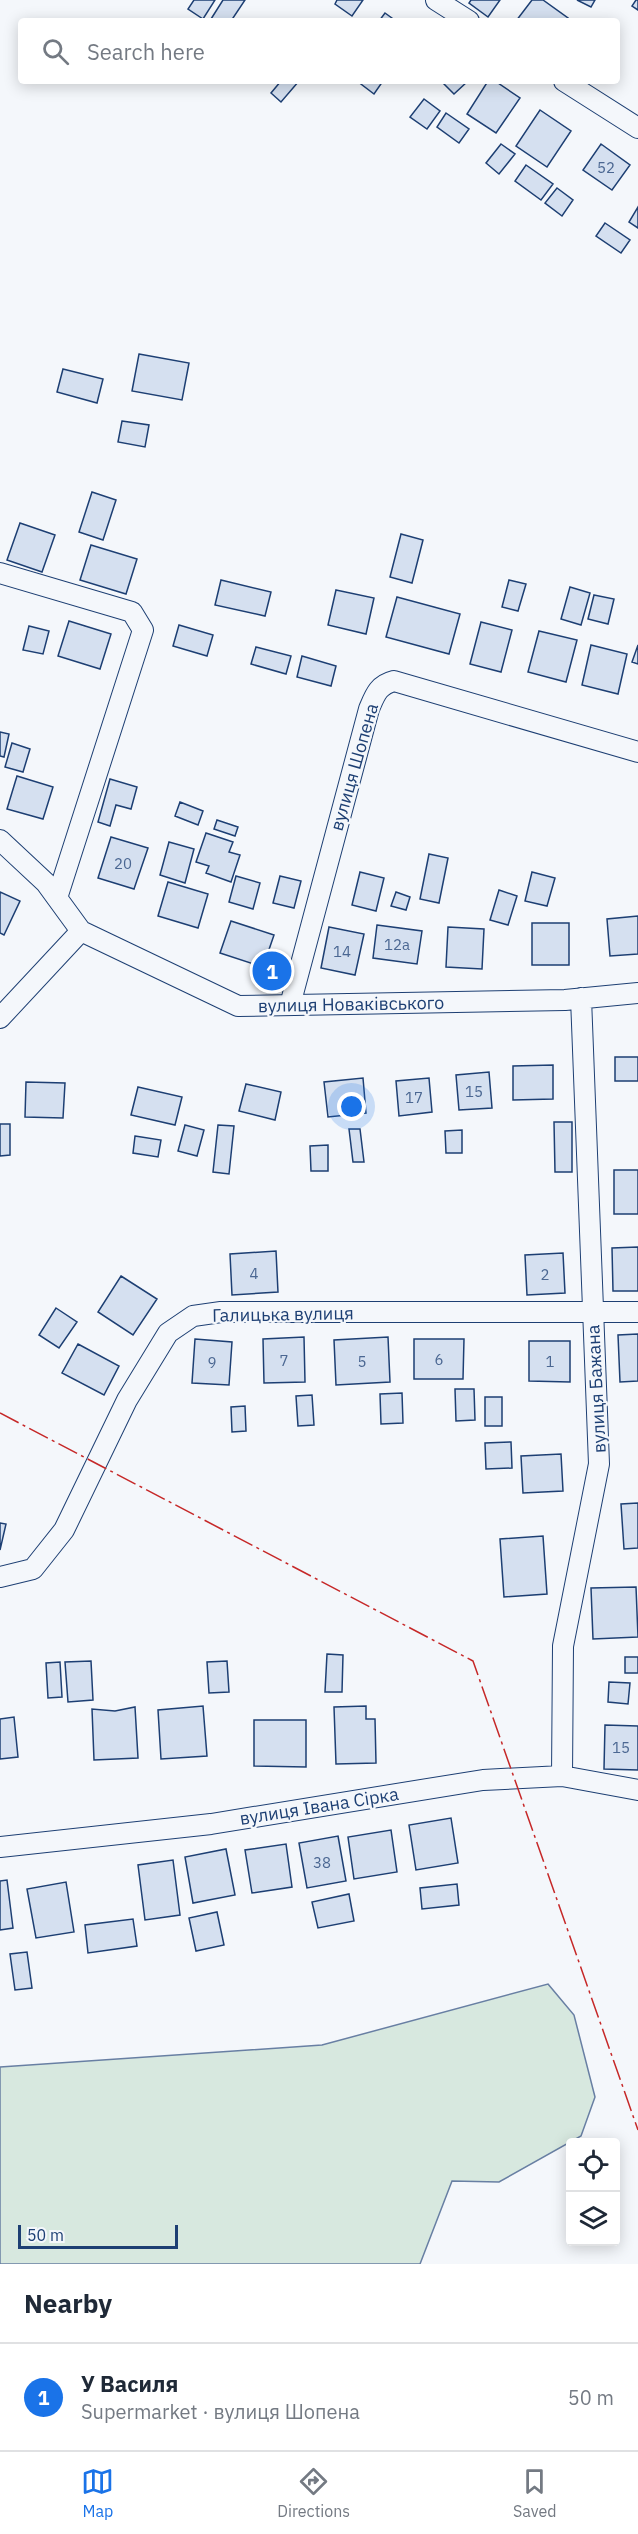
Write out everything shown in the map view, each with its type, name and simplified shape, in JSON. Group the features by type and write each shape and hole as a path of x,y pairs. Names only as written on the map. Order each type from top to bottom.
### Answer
{"street":[{"path":"436,0 464,18"},
{"path":"569,84 638,128"},
{"path":"0,573 132,612 143,630 57,898"},
{"name":"вулиця Шопена","path":"290,1005 369,709 376,692 384,684 394,681 638,752"},
{"path":"0,840 46,883 81,931 0,1018"},
{"name":"вулиця Новаківського","path":"81,931 238,1006 581,998 638,993"},
{"name":"вулиця Бажана","path":"562,1776 563,1646 599,1464 581,998"},
{"name":"Галицька вулиця","path":"0,1577 33,1569 48,1552 64,1530 133,1390 168,1333 193,1316 221,1312 638,1312"},
{"name":"вулиця Івана Сірка","path":"0,1847 211,1824 483,1780 562,1776 638,1790"}],"shaded area":[{"path":"548,1984 574,2015 595,2097 581,2136 566,2138 566,2144 499,2182 452,2181 420,2264 0,2264 0,2067 322,2045"}],"building":[{"path":"194,0 215,0 204,18 188,9"},
{"path":"223,0 245,0 233,18 212,18"},
{"path":"337,0 363,0 352,16 335,4"},
{"path":"471,0 500,0 488,17 469,3"},
{"path":"532,0 543,0 568,18 518,18"},
{"path":"577,0 595,0 591,7"},
{"path":"638,0 638,10 632,6"},
{"path":"385,13 392,18 381,18"},
{"path":"278,84 296,84 281,102 271,93"},
{"path":"361,84 381,84 374,94"},
{"path":"444,84 465,84 454,94"},
{"path":"486,84 499,84 520,98 496,133 467,114"},
{"path":"424,99 440,111 427,129 410,117"},
{"path":"540,110 571,131 547,167 516,146"},
{"path":"446,113 469,129 459,143 437,127"},
{"path":"501,144 515,154 499,174 486,163"},
{"path":"601,144 630,165 612,190 583,170"},
{"path":"526,165 553,184 541,200 515,181"},
{"path":"557,188 573,200 562,216 545,203"},
{"path":"638,207 638,228 629,222"},
{"path":"605,223 630,240 621,253 596,236"},
{"path":"139,354 189,363 182,400 132,391"},
{"path":"63,369 103,379 97,403 57,392"},
{"path":"122,421 149,425 145,447 118,442"},
{"path":"92,492 116,500 103,540 79,532"},
{"path":"20,523 55,535 42,572 7,560"},
{"path":"401,534 423,540 412,583 390,577"},
{"path":"91,545 137,559 126,594 80,580"},
{"path":"221,580 271,592 265,616 215,605"},
{"path":"509,580 526,584 518,611 502,607"},
{"path":"570,587 590,593 581,625 561,619"},
{"path":"336,590 374,598 366,634 328,625"},
{"path":"594,595 614,599 608,624 588,619"},
{"path":"397,597 460,614 449,654 386,637"},
{"path":"69,621 111,634 100,669 58,656"},
{"path":"481,622 512,630 501,672 470,664"},
{"path":"179,625 213,635 207,656 173,646"},
{"path":"29,626 49,631 43,654 23,650"},
{"path":"539,631 577,640 566,682 528,672"},
{"path":"591,645 627,654 618,694 582,685"},
{"path":"638,645 638,664 632,662"},
{"path":"256,647 291,656 286,674 251,664"},
{"path":"302,656 336,666 331,686 297,677"},
{"path":"0,732 9,734 4,757 0,756"},
{"path":"12,743 30,749 23,772 5,767"},
{"path":"17,776 53,787 43,819 7,809"},
{"path":"110,779 137,787 131,809 116,805 110,826 98,822"},
{"path":"180,802 203,811 198,825 175,816"},
{"path":"217,820 238,827 235,836 214,829"},
{"path":"206,833 233,842 229,852 240,855 231,882 206,873 209,866 196,862"},
{"path":"111,837 148,848 134,889 98,878"},
{"path":"169,842 194,849 185,883 160,875"},
{"path":"429,854 448,858 439,903 420,899"},
{"path":"360,872 384,878 376,911 352,905"},
{"path":"532,872 555,878 547,906 525,901"},
{"path":"236,876 260,883 253,909 229,902"},
{"path":"280,876 301,881 294,908 273,903"},
{"path":"168,882 208,894 198,928 158,916"},
{"path":"499,890 517,896 508,925 490,920"},
{"path":"0,892 20,901 4,935 0,933"},
{"path":"396,892 410,897 406,910 391,906"},
{"path":"638,916 638,954 610,956 607,919"},
{"path":"231,921 274,935 263,967 220,953"},
{"path":"532,923 569,923 569,965 532,965"},
{"path":"377,925 422,931 417,964 373,958"},
{"path":"329,927 364,934 355,975 321,968"},
{"path":"448,927 484,929 482,969 446,967"},
{"path":"270,957 287,963 278,987 262,981"},
{"path":"615,1057 638,1057 638,1081 615,1081"},
{"path":"553,1065 553,1099 513,1100 513,1066"},
{"path":"489,1072 492,1108 459,1110 456,1075"},
{"path":"363,1078 366,1113 328,1117 324,1082"},
{"path":"429,1078 432,1112 399,1116 396,1081"},
{"path":"26,1082 65,1083 63,1118 25,1117"},
{"path":"246,1084 281,1092 275,1120 239,1111"},
{"path":"138,1087 182,1097 175,1125 131,1115"},
{"path":"554,1122 572,1122 572,1172 555,1172"},
{"path":"0,1124 10,1124 10,1155 0,1156"},
{"path":"185,1125 204,1130 197,1156 178,1151"},
{"path":"218,1125 234,1126 229,1174 213,1172"},
{"path":"349,1129 360,1129 364,1162 353,1162"},
{"path":"462,1130 462,1153 446,1153 445,1131"},
{"path":"135,1136 161,1140 158,1157 133,1153"},
{"path":"328,1145 328,1171 311,1171 310,1146"},
{"path":"614,1170 638,1170 638,1214 614,1214"},
{"path":"638,1247 638,1291 613,1291 612,1248"},
{"path":"276,1251 278,1292 232,1295 230,1254"},
{"path":"563,1253 565,1293 527,1295 525,1255"},
{"path":"121,1276 157,1299 133,1335 98,1312"},
{"path":"56,1308 77,1322 59,1348 39,1335"},
{"path":"638,1334 638,1381 620,1382 618,1335"},
{"path":"304,1337 305,1382 264,1383 263,1339"},
{"path":"388,1337 390,1382 336,1385 334,1340"},
{"path":"195,1339 232,1342 229,1385 192,1383"},
{"path":"414,1339 464,1339 463,1379 414,1379"},
{"path":"529,1341 570,1341 570,1382 529,1381"},
{"path":"78,1344 119,1366 104,1395 62,1373"},
{"path":"455,1389 474,1389 475,1420 456,1421"},
{"path":"402,1393 403,1423 381,1424 380,1394"},
{"path":"312,1395 314,1425 298,1426 296,1396"},
{"path":"485,1397 502,1397 502,1426 485,1426"},
{"path":"245,1406 246,1431 232,1432 231,1407"},
{"path":"511,1442 512,1468 486,1469 485,1443"},
{"path":"561,1454 563,1491 523,1493 521,1456"},
{"path":"638,1503 638,1548 624,1549 621,1504"},
{"path":"0,1523 6,1524 0,1550"},
{"path":"543,1536 547,1594 504,1597 500,1539"},
{"path":"636,1587 638,1637 593,1639 591,1588"},
{"path":"327,1654 343,1655 342,1692 325,1692"},
{"path":"625,1657 638,1657 638,1673 625,1673"},
{"path":"91,1661 93,1700 68,1702 65,1662"},
{"path":"227,1661 229,1692 209,1693 207,1662"},
{"path":"60,1662 62,1697 48,1698 46,1663"},
{"path":"609,1682 630,1683 628,1704 608,1702"},
{"path":"203,1706 207,1756 161,1759 158,1710"},
{"path":"366,1706 366,1719 375,1719 376,1763 336,1764 334,1707"},
{"path":"135,1707 138,1758 94,1760 92,1709 115,1711"},
{"path":"14,1717 18,1757 0,1759 0,1719"},
{"path":"254,1720 306,1720 306,1767 254,1766"},
{"path":"605,1725 638,1726 638,1770 604,1769"},
{"path":"451,1818 458,1863 416,1870 409,1825"},
{"path":"391,1830 397,1872 354,1879 348,1837"},
{"path":"338,1836 346,1881 307,1888 299,1843"},
{"path":"286,1844 292,1887 252,1893 245,1850"},
{"path":"226,1849 235,1895 193,1903 185,1857"},
{"path":"173,1860 180,1915 145,1920 138,1865"},
{"path":"7,1880 13,1928 0,1930 0,1881"},
{"path":"66,1882 74,1932 36,1938 27,1889"},
{"path":"457,1884 459,1905 422,1909 420,1888"},
{"path":"349,1894 354,1921 318,1928 312,1902"},
{"path":"217,1912 224,1945 196,1951 189,1918"},
{"path":"133,1919 137,1946 88,1953 85,1925"},
{"path":"27,1952 32,1988 15,1990 10,1954"}],"power":[{"path":"0,1413 473,1661 638,2130"}],"place":[{"name":"У Василя","path":"272,971"}]}
